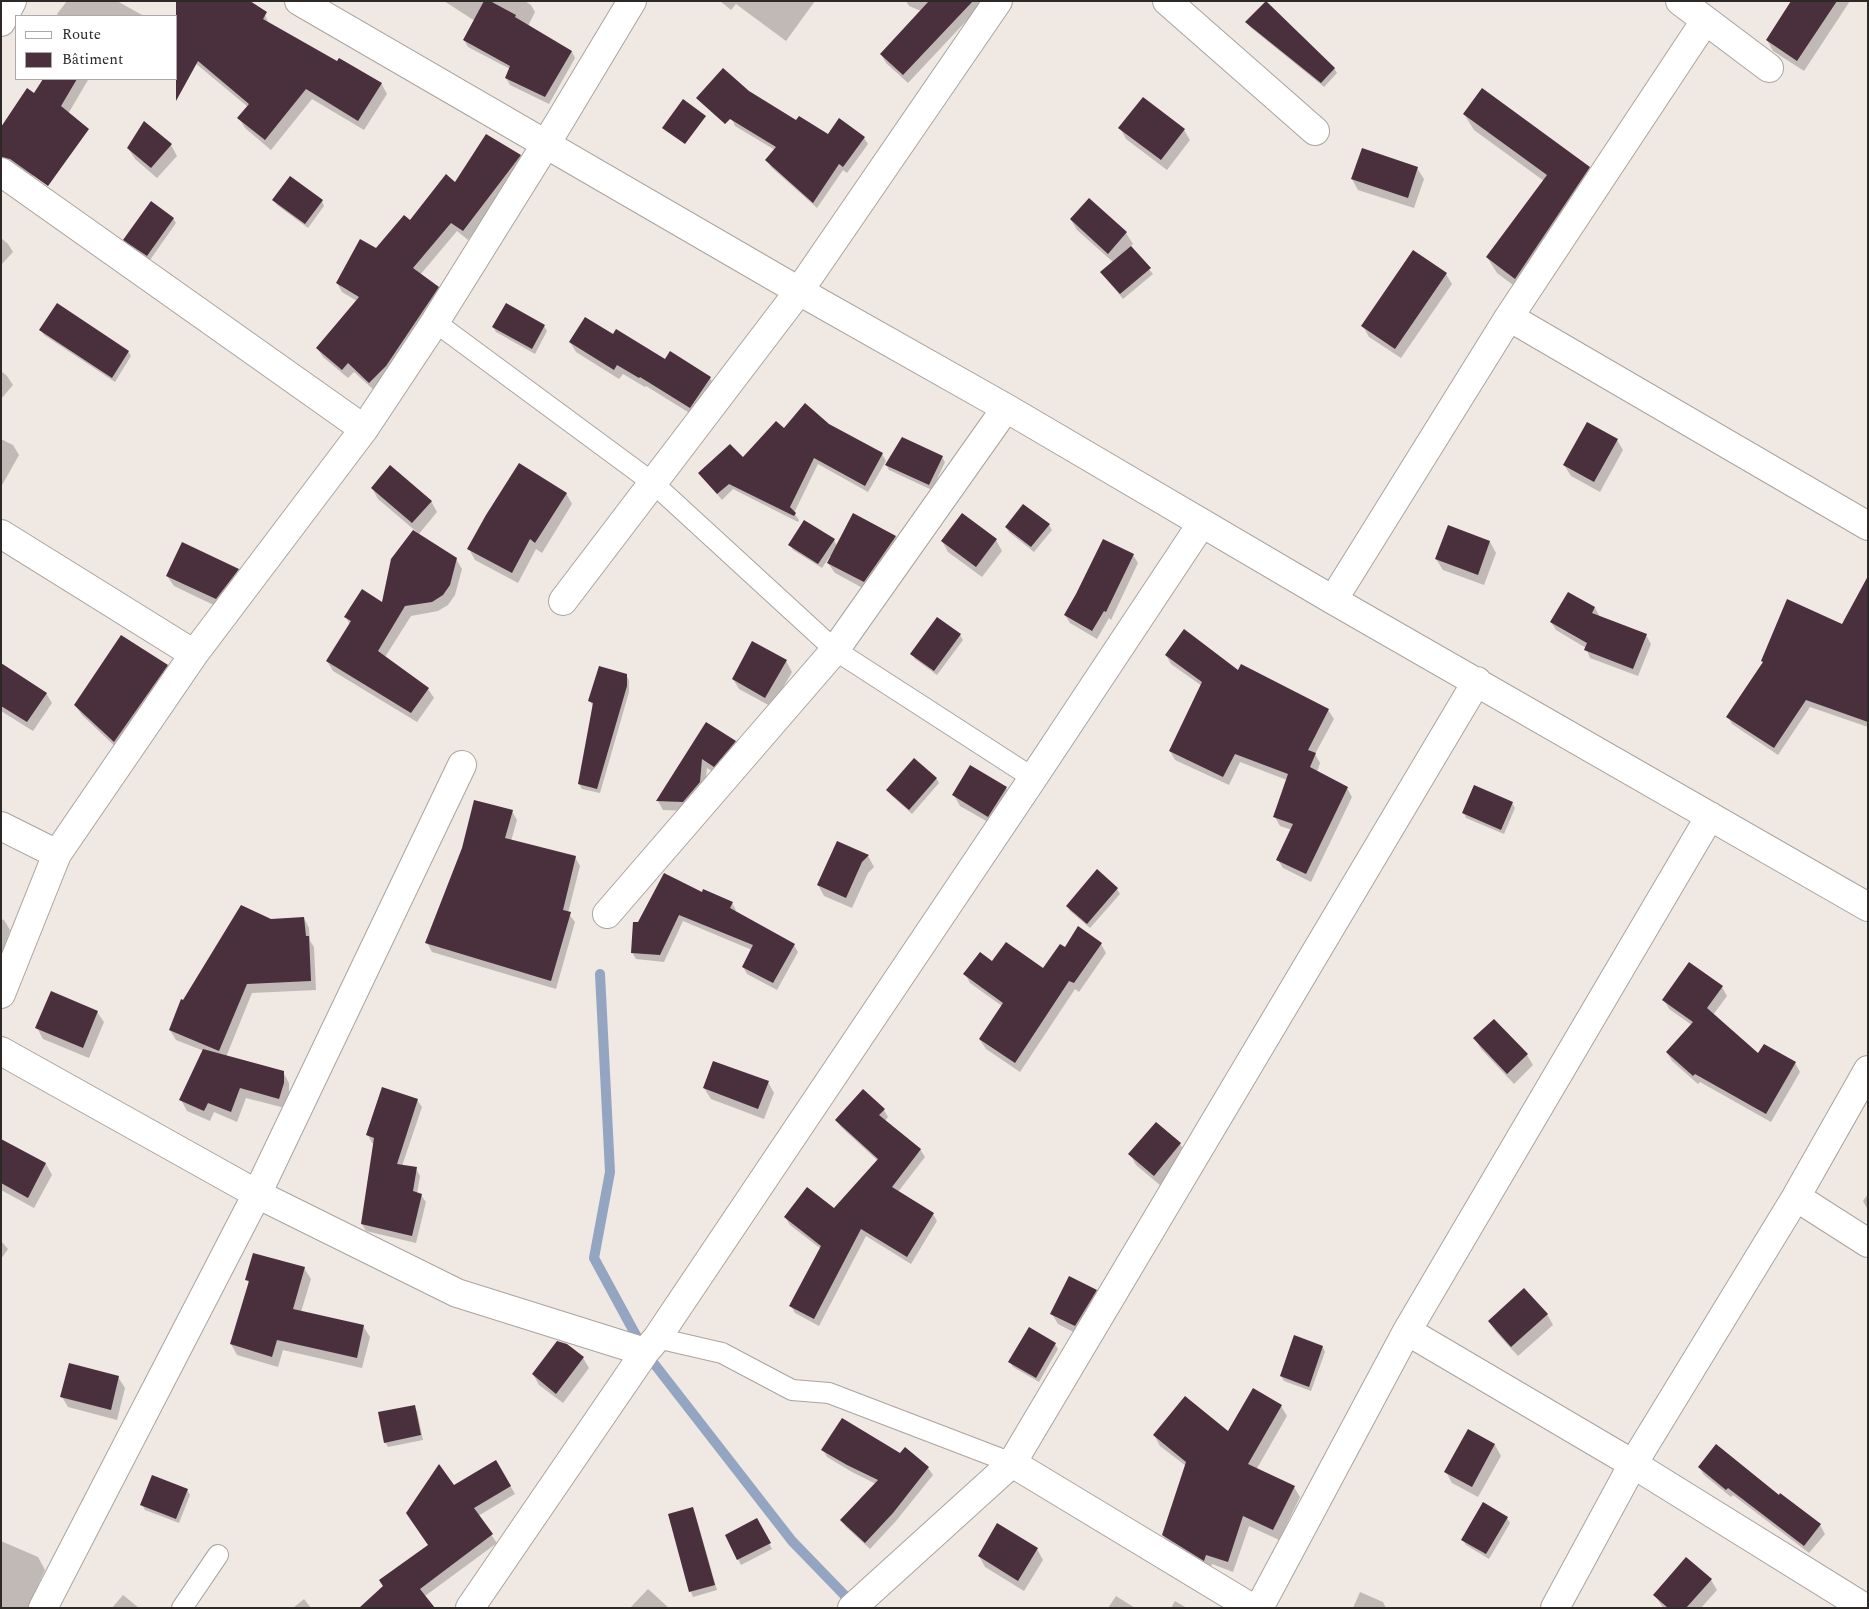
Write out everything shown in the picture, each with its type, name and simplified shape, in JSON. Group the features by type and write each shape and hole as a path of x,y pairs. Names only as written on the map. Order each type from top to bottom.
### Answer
{"street":[{"path":"1,22 12,1"},
{"path":"299,1 799,291 1006,408 1333,600 1868,907"},
{"path":"1,994 57,854 194,654 364,429 435,322 546,144 632,1"},
{"path":"563,602 799,291 998,1"},
{"path":"1167,1 1315,131"},
{"path":"1680,1 1769,68"},
{"path":"1333,600 1509,317 1705,21"},
{"path":"1,172 364,429"},
{"path":"1509,317 1868,526"},
{"path":"607,914 835,650 1006,408"},
{"path":"470,1608 651,1345 1033,778 1202,523"},
{"path":"1,534 194,654"},
{"path":"852,1608 1012,1463 1477,681"},
{"path":"44,1608 257,1194 462,765"},
{"path":"1259,1608 1407,1331 1710,816"},
{"path":"1,826 57,854"},
{"path":"1,1051 257,1194 457,1293 651,1345"},
{"path":"1555,1608 1633,1464 1796,1197 1868,1070"},
{"path":"1796,1197 1868,1243"},
{"path":"1407,1331 1633,1464 1865,1608"},
{"path":"1012,1463 1252,1608"}],"lane":[{"path":"435,322 653,483 835,650 1033,778"},
{"path":"651,1345 722,1353 792,1390 829,1393 1012,1463"},
{"path":"182,1608 218,1555"}],"building":[{"path":"176,1 250,1 267,12 263,19 337,61 339,58 382,83 358,121 306,89 265,140 237,118 249,104 198,61 176,101 176,80 178,80 178,15 176,15"},
{"path":"484,1 490,1 516,15 515,17 572,51 545,97 505,78 510,66 463,40"},
{"path":"929,1 973,1 903,75 880,54"},
{"path":"1266,1 1335,68 1321,83 1245,22"},
{"path":"1791,1 1837,1 1797,61 1766,40"},
{"path":"723,68 749,91 796,120 799,116 828,134 839,118 865,137 843,167 839,164 813,203 765,160 776,147 730,119 725,124 696,98"},
{"path":"42,80 76,80 61,106 89,129 48,186 10,159 1,157 1,127 27,88 34,93"},
{"path":"1482,88 1590,167 1515,279 1486,257 1547,175 1463,114"},
{"path":"1143,97 1185,129 1161,160 1118,128"},
{"path":"683,99 706,116 685,144 662,128"},
{"path":"144,121 172,144 151,168 127,148"},
{"path":"486,134 521,155 463,231 451,223 413,268 439,287 386,366 369,383 348,363 342,370 316,348 359,297 336,283 360,239 376,248 404,215 410,220 446,174 455,182"},
{"path":"1362,148 1418,167 1408,198 1351,179"},
{"path":"290,176 323,200 305,224 272,200"},
{"path":"1089,198 1127,232 1108,254 1070,219"},
{"path":"151,201 174,218 147,256 123,240"},
{"path":"1131,246 1151,268 1120,294 1100,272"},
{"path":"1413,250 1447,273 1395,349 1361,326"},
{"path":"57,303 129,351 112,378 39,330"},
{"path":"506,303 545,325 532,349 492,327"},
{"path":"585,317 613,334 616,329 665,359 670,351 711,377 690,408 640,377 617,365 614,370 569,342"},
{"path":"805,403 829,424 883,453 865,486 814,458 790,507 796,513 794,516 729,484 717,494 698,473 730,444 743,457 776,421 784,428"},
{"path":"1587,422 1618,439 1594,482 1563,465"},
{"path":"902,437 943,456 929,485 885,465"},
{"path":"519,463 567,493 535,543 530,539 512,573 467,549"},
{"path":"390,465 432,501 412,523 371,488"},
{"path":"1023,504 1050,524 1031,547 1005,527"},
{"path":"853,513 896,536 864,582 827,563"},
{"path":"962,513 997,539 976,567 941,541"},
{"path":"804,520 835,539 818,564 788,545"},
{"path":"1448,525 1490,541 1478,575 1435,559"},
{"path":"413,530 457,558 450,585 443,595 432,602 405,606 378,651 429,688 411,713 326,661 351,621 344,617 362,589 382,602 391,559"},
{"path":"1103,539 1134,554 1106,612 1104,611 1092,631 1064,615"},
{"path":"182,542 239,569 216,599 166,576"},
{"path":"1868,576 1868,722 1806,700 1774,748 1726,717 1763,662 1761,661 1787,599 1842,624"},
{"path":"1568,592 1595,607 1592,613 1647,634 1633,669 1584,650 1587,643 1550,622"},
{"path":"937,617 961,634 934,671 910,654"},
{"path":"1184,629 1238,670 1241,664 1329,709 1308,750 1316,753 1310,767 1348,787 1306,874 1276,860 1293,824 1273,817 1288,774 1235,754 1223,777 1169,751 1202,682 1165,655"},
{"path":"121,635 168,665 114,742 74,705"},
{"path":"752,641 787,660 765,698 732,679"},
{"path":"1,663 47,693 27,722 1,706"},
{"path":"599,666 627,674 627,686 597,789 578,784 593,703 588,701"},
{"path":"706,722 736,741 714,767 702,759 700,782 683,802 656,801"},
{"path":"914,758 937,778 909,810 886,790"},
{"path":"970,765 1007,787 988,817 952,795"},
{"path":"1474,785 1513,802 1501,830 1462,813"},
{"path":"474,800 513,810 505,838 576,856 563,910 571,912 551,981 425,943 462,848"},
{"path":"837,841 869,855 862,862 846,898 817,885"},
{"path":"1097,869 1118,888 1087,924 1066,906"},
{"path":"664,873 702,892 703,889 733,902 730,908 795,944 773,983 742,967 753,945 679,915 660,955 631,953 633,922 638,922"},
{"path":"241,905 271,919 304,917 306,936 309,936 311,981 247,984 219,1051 169,1030 181,999 183,1000"},
{"path":"1078,926 1102,943 1074,983 1069,981 1015,1063 979,1039 1003,1003 963,974 980,952 992,961 1006,942 1043,968 1060,944 1065,947"},
{"path":"1689,962 1723,986 1707,1008 1758,1053 1764,1044 1796,1062 1766,1114 1695,1074 1693,1076 1666,1052 1693,1022 1662,1000"},
{"path":"51,991 98,1011 83,1048 35,1028"},
{"path":"1494,1019 1528,1054 1507,1074 1473,1038"},
{"path":"203,1049 284,1071 284,1083 279,1099 240,1088 231,1112 208,1103 204,1111 179,1100"},
{"path":"713,1061 769,1081 758,1109 703,1088"},
{"path":"382,1087 418,1099 397,1164 417,1167 413,1191 422,1194 412,1236 361,1224 374,1138 366,1135"},
{"path":"863,1089 885,1109 879,1115 921,1149 892,1187 934,1213 907,1257 861,1229 814,1319 789,1306 821,1246 784,1217 807,1187 834,1208 878,1159 835,1120"},
{"path":"1156,1122 1181,1143 1154,1176 1128,1154"},
{"path":"1,1139 46,1163 28,1198 1,1183"},
{"path":"253,1253 305,1267 293,1309 364,1325 357,1358 277,1340 272,1357 230,1344 249,1281 245,1280"},
{"path":"1069,1276 1097,1290 1075,1326 1050,1314"},
{"path":"1524,1288 1548,1314 1511,1347 1488,1321"},
{"path":"1029,1327 1056,1343 1036,1378 1008,1362"},
{"path":"1294,1335 1323,1346 1309,1387 1280,1376"},
{"path":"557,1341 567,1344 584,1357 556,1394 532,1374"},
{"path":"69,1363 119,1376 111,1410 60,1397"},
{"path":"1253,1388 1282,1405 1248,1464 1295,1486 1273,1530 1243,1516 1228,1562 1206,1555 1204,1561 1162,1535 1186,1462 1153,1435 1185,1396 1228,1431"},
{"path":"415,1405 421,1435 384,1443 378,1412"},
{"path":"842,1418 900,1453 905,1447 929,1467 893,1513 865,1543 840,1520 878,1480 821,1450"},
{"path":"1468,1429 1495,1444 1472,1487 1444,1472"},
{"path":"1716,1444 1779,1495 1780,1493 1821,1524 1804,1546 1728,1488 1726,1490 1698,1467"},
{"path":"496,1460 511,1486 474,1508 493,1534 420,1589 435,1608 359,1608 383,1586 379,1580 428,1545 406,1513 439,1464 454,1485"},
{"path":"152,1475 188,1489 176,1519 140,1505"},
{"path":"1483,1502 1508,1517 1486,1554 1461,1540"},
{"path":"693,1507 715,1585 689,1592 668,1514"},
{"path":"757,1518 771,1543 737,1560 725,1535"},
{"path":"997,1523 1038,1548 1018,1581 978,1556"},
{"path":"1686,1557 1712,1579 1686,1608 1668,1608 1653,1595"}],"waterway":[{"path":"600,974 610,1172 594,1258 645,1352 792,1541 854,1605"}]}
